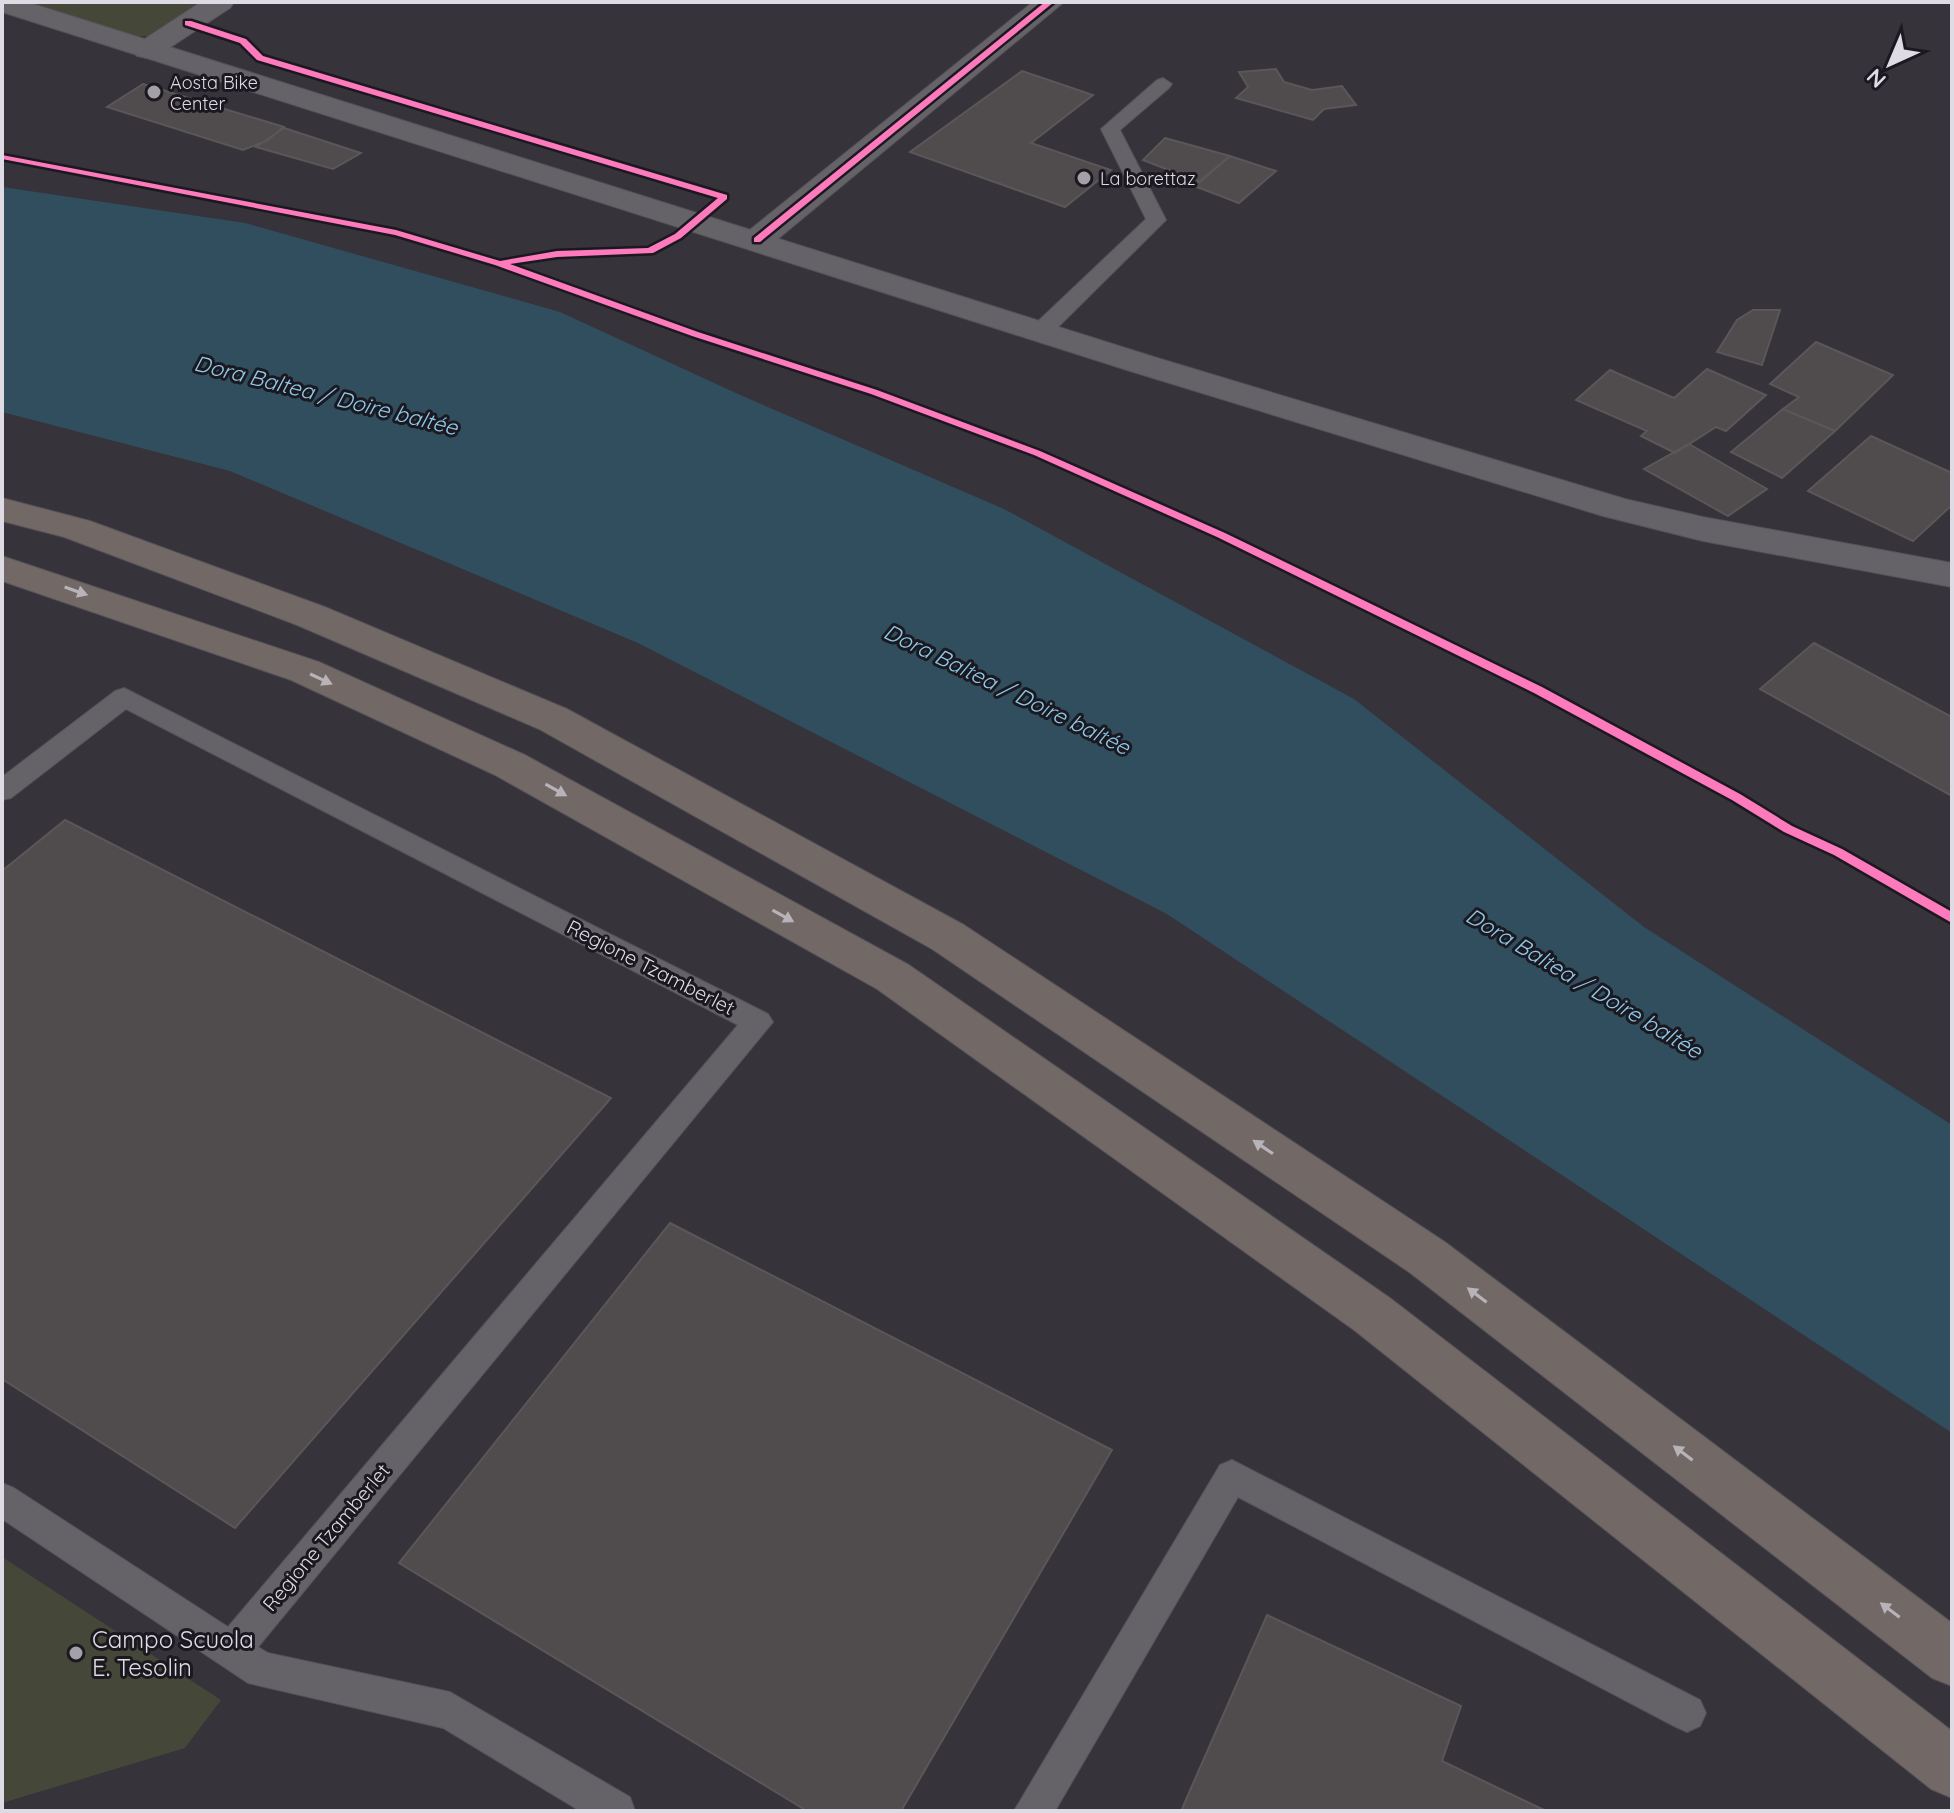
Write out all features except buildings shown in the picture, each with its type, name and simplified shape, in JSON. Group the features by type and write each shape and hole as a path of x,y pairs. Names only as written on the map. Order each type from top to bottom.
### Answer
{"highway":[{"path":"2,509 77,529 311,616 553,719 948,937 1427,1257 1952,1658"},
{"path":"2,568 305,671 510,765 893,977 1372,1314 1952,1768"}],"main road":[{"path":"147,50 220,2"},
{"path":"757,240 1050,2"},
{"path":"2,3 679,219 757,240 1616,508 1703,529 1952,575"}],"lane":[{"path":"1041,331 1156,220 1110,129 1163,84"},
{"name":"Regione Tzamberlet","path":"2,791 124,697 758,1022 232,1650"},
{"path":"1033,1811 1232,1476 1687,1713"},
{"path":"2,1499 261,1670 450,1711 616,1811"}],"green space":[{"path":"30,2 205,2 151,36 133,36"},
{"name":"Campo Scuola E. Tesolin","path":"2,1557 221,1700 185,1748 2,1803"}],"water":[{"name":"Dora Baltea / Doire baltée","path":"2,187 245,223 560,312 738,394 1004,509 1354,699 1644,927 1952,1125 1952,1433 1167,914 638,643 230,471 2,412"}],"cycle path":[{"path":"757,240 1050,2"},
{"path":"188,23 243,41 260,58 724,197 678,236 650,251 557,254 502,263"},
{"path":"2,157 396,233 498,263 695,334 874,392 1037,453 1221,535 1538,690 1736,797 1788,829 1838,852 1952,918"}],"place":[{"name":"Aosta Bike Center","path":"154,92"},
{"name":"La borettaz","path":"1084,178"},
{"name":"Campo Scuola E. Tesolin","path":"76,1653"}]}
